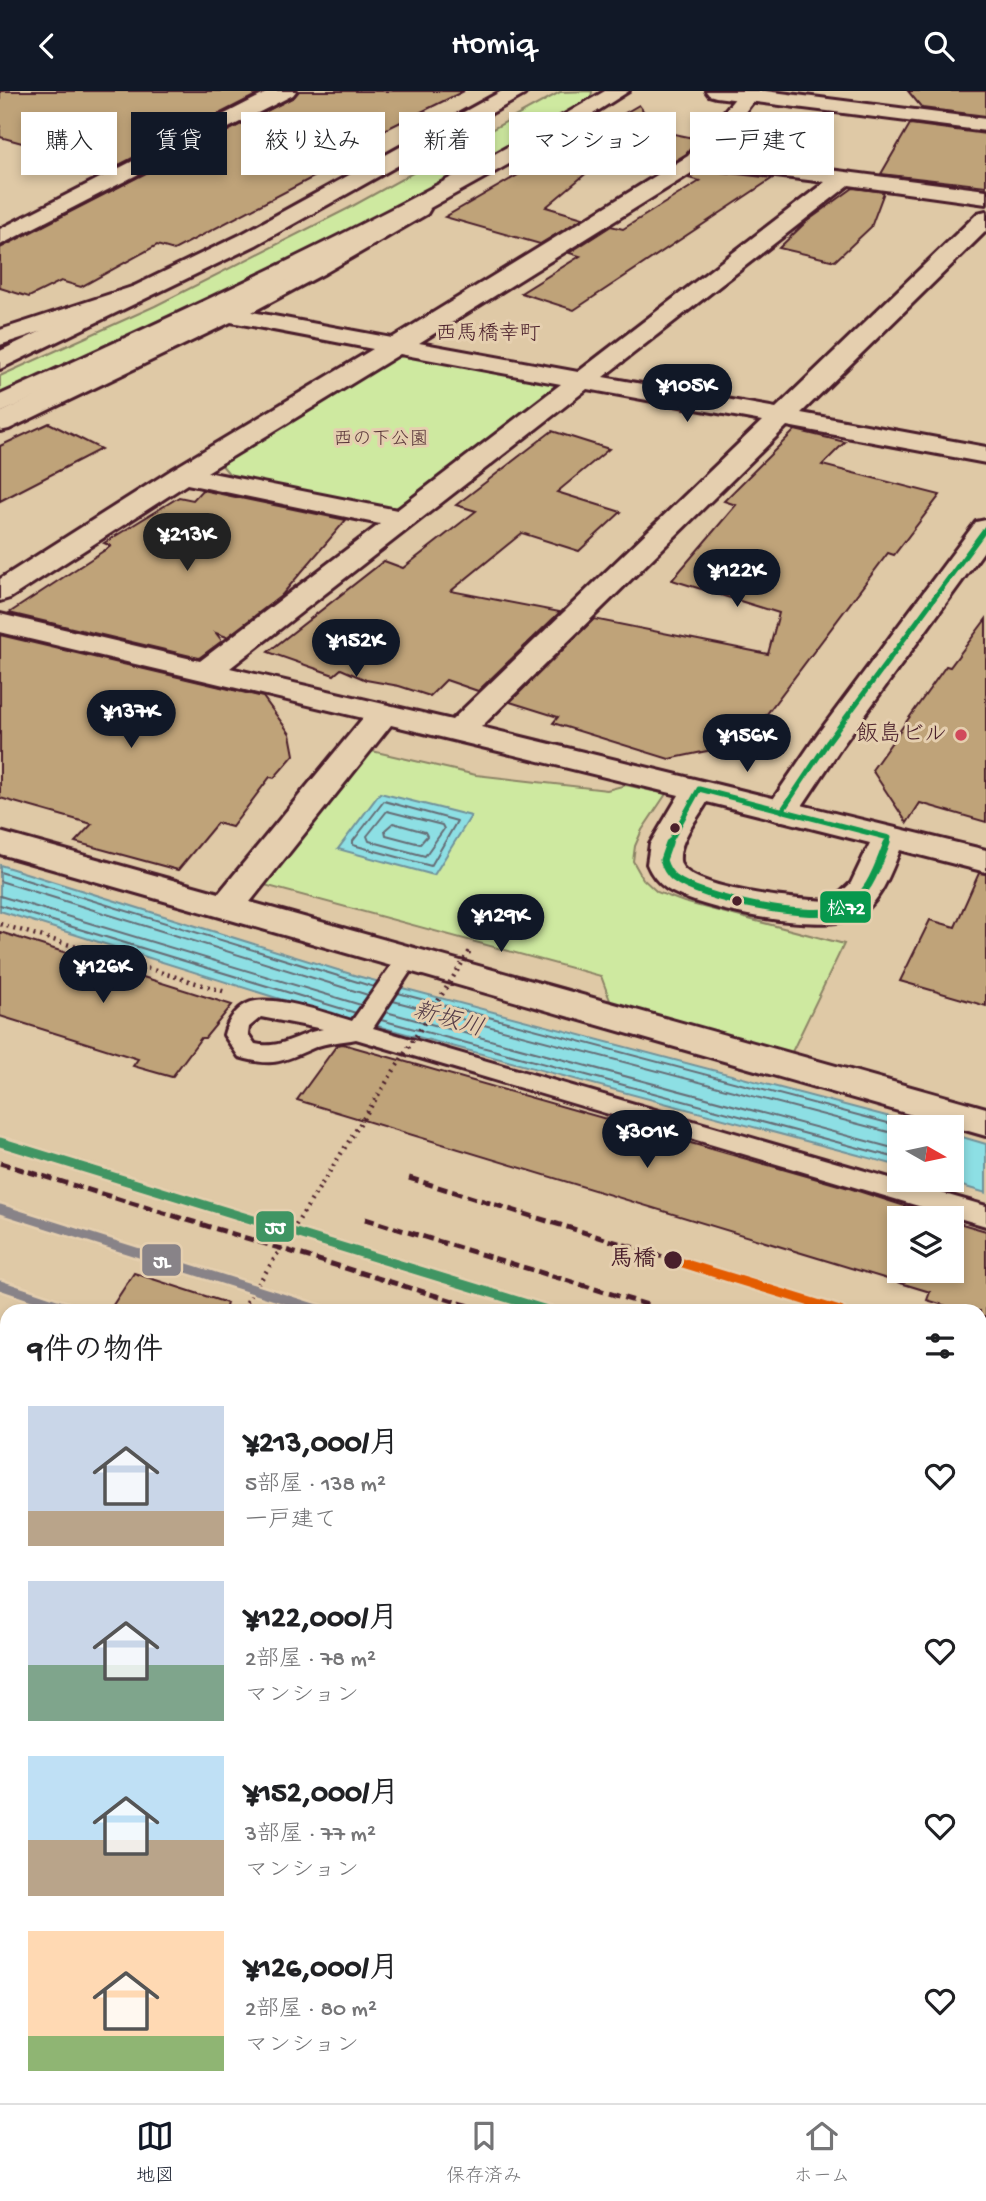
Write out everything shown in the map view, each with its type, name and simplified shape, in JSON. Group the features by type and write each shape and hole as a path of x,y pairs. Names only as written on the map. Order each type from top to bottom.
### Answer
{"street":[{"path":"0,238 286,91"},
{"path":"0,361 248,240 517,91"},
{"path":"0,423 230,315 353,250 619,91"},
{"path":"716,91 986,125"},
{"path":"735,112 748,95"},
{"path":"0,592 183,475 690,165"},
{"path":"815,175 986,197"},
{"path":"208,670 843,179"},
{"path":"0,405 302,265 445,193"},
{"path":"459,731 986,218"},
{"path":"0,338 160,284"},
{"path":"230,315 986,455"},
{"path":"183,475 403,520"},
{"path":"782,811 828,742 986,528"},
{"path":"0,623 208,670 986,861"},
{"path":"226,908 384,713"},
{"path":"699,789 664,851 663,863 671,876 688,886 796,913 842,911 857,899 889,838"},
{"path":"0,843 986,1122"}],"lane":[{"path":"408,958 358,1031 308,1040 288,1052 265,1055 247,1051 236,1035 238,1024 256,1009 290,1011 358,1031 986,1216"}],"path":[{"path":"0,924 241,996 256,1009"},
{"path":"245,1304 471,949"}],"green space":[{"path":"592,91 591,99 569,112 524,112 560,92"},
{"path":"509,120 509,147 495,156 495,128"},
{"path":"409,175 461,175 257,278 0,396 0,376 155,306"},
{"name":"西の下公園","path":"410,354 546,380 555,385 553,391 403,506 390,508 231,476 220,463 389,360"},
{"path":"372,751 476,775 607,790 626,785 666,794 642,830 635,846 633,861 643,879 657,892 684,902 844,944 790,1056 611,1003 601,976 257,883 357,755"}],"water":[{"path":"380,793 471,816 434,875 338,849"},
{"name":"新坂川","path":"0,865 357,976 887,1116 887,1163 299,1005 0,911"},
{"path":"964,1138 986,1144 986,1193 964,1186"}],"building":[{"path":"0,91 264,91 223,112 131,112 131,159 117,166 117,112 21,112 21,143 0,137"},
{"path":"299,91 464,91 421,112 399,112 399,123 385,130 385,112 265,112 294,97"},
{"path":"908,91 986,91 986,116 922,108"},
{"path":"639,105 644,112 627,112"},
{"path":"241,124 241,175 317,175 174,250 157,245 81,287 61,281 29,297 0,288 0,248 142,175 227,175 227,131"},
{"path":"910,124 986,134 986,186 881,174"},
{"path":"676,134 690,137 690,149 676,160"},
{"path":"518,175 584,175 546,207 583,218 540,244 445,217"},
{"path":"693,175 746,175 773,178 574,310 521,293 580,256 569,253 611,226 623,229 700,181 688,178"},
{"path":"853,188 884,192 871,227 835,261 779,248 806,222"},
{"path":"49,423 101,449 0,501 0,446"},
{"path":"795,430 845,442 822,465 940,495 894,555 888,553 745,743 669,759 553,723 558,717 510,702 594,619 768,654 779,613 672,580 736,505 724,501"},
{"path":"552,431 609,449 557,492 621,512 579,551 522,533 451,591 560,612 478,691 446,680 430,696 399,686 366,680 341,669 334,675 268,652 384,561 403,568 476,511 456,505"},
{"path":"202,490 346,520 281,596 227,637 216,633 222,641 199,658 9,613 111,546 104,543 179,497 193,500"},
{"path":"986,619 986,822 920,803 907,823 872,770 946,666 950,667"},
{"path":"0,635 263,697 290,734 294,755 274,778 270,777 232,827 217,823 178,870 75,842 92,824 0,798"},
{"path":"979,873 986,874 986,1006 900,981 930,920 955,927"},
{"path":"0,932 232,1005 205,1038 201,1038 172,1077 133,1066 138,1059 0,1016"},
{"path":"343,1044 905,1206 887,1206 887,1279 297,1100 337,1045"},
{"path":"964,1225 986,1231 986,1304 940,1304 927,1300 930,1292 900,1283 964,1283"},
{"path":"134,1273 227,1303 227,1304 114,1304"}],"railway":[{"path":"0,1163 463,1304"},
{"path":"409,1178 673,1260"},
{"path":"365,1219 644,1304"}],"transit line":[{"name":"松72","path":"782,811 828,742 986,528"},
{"name":"松72","path":"699,789 889,838 866,888 859,897 842,909 809,912 734,900 692,888 679,881 671,875 663,860 672,834 699,789"},
{"name":"JJ","path":"0,1142 527,1304"},
{"name":"JL","path":"0,1209 301,1304"},
{"path":"673,1260 817,1304"},
{"name":"JL","path":"0,1285 56,1304"}],"place":[{"name":"飯島ビル","path":"961,735"},
{"name":"馬橋","path":"673,1260"}],"district":[{"name":"西馬橋幸町","path":"488,335"}]}
